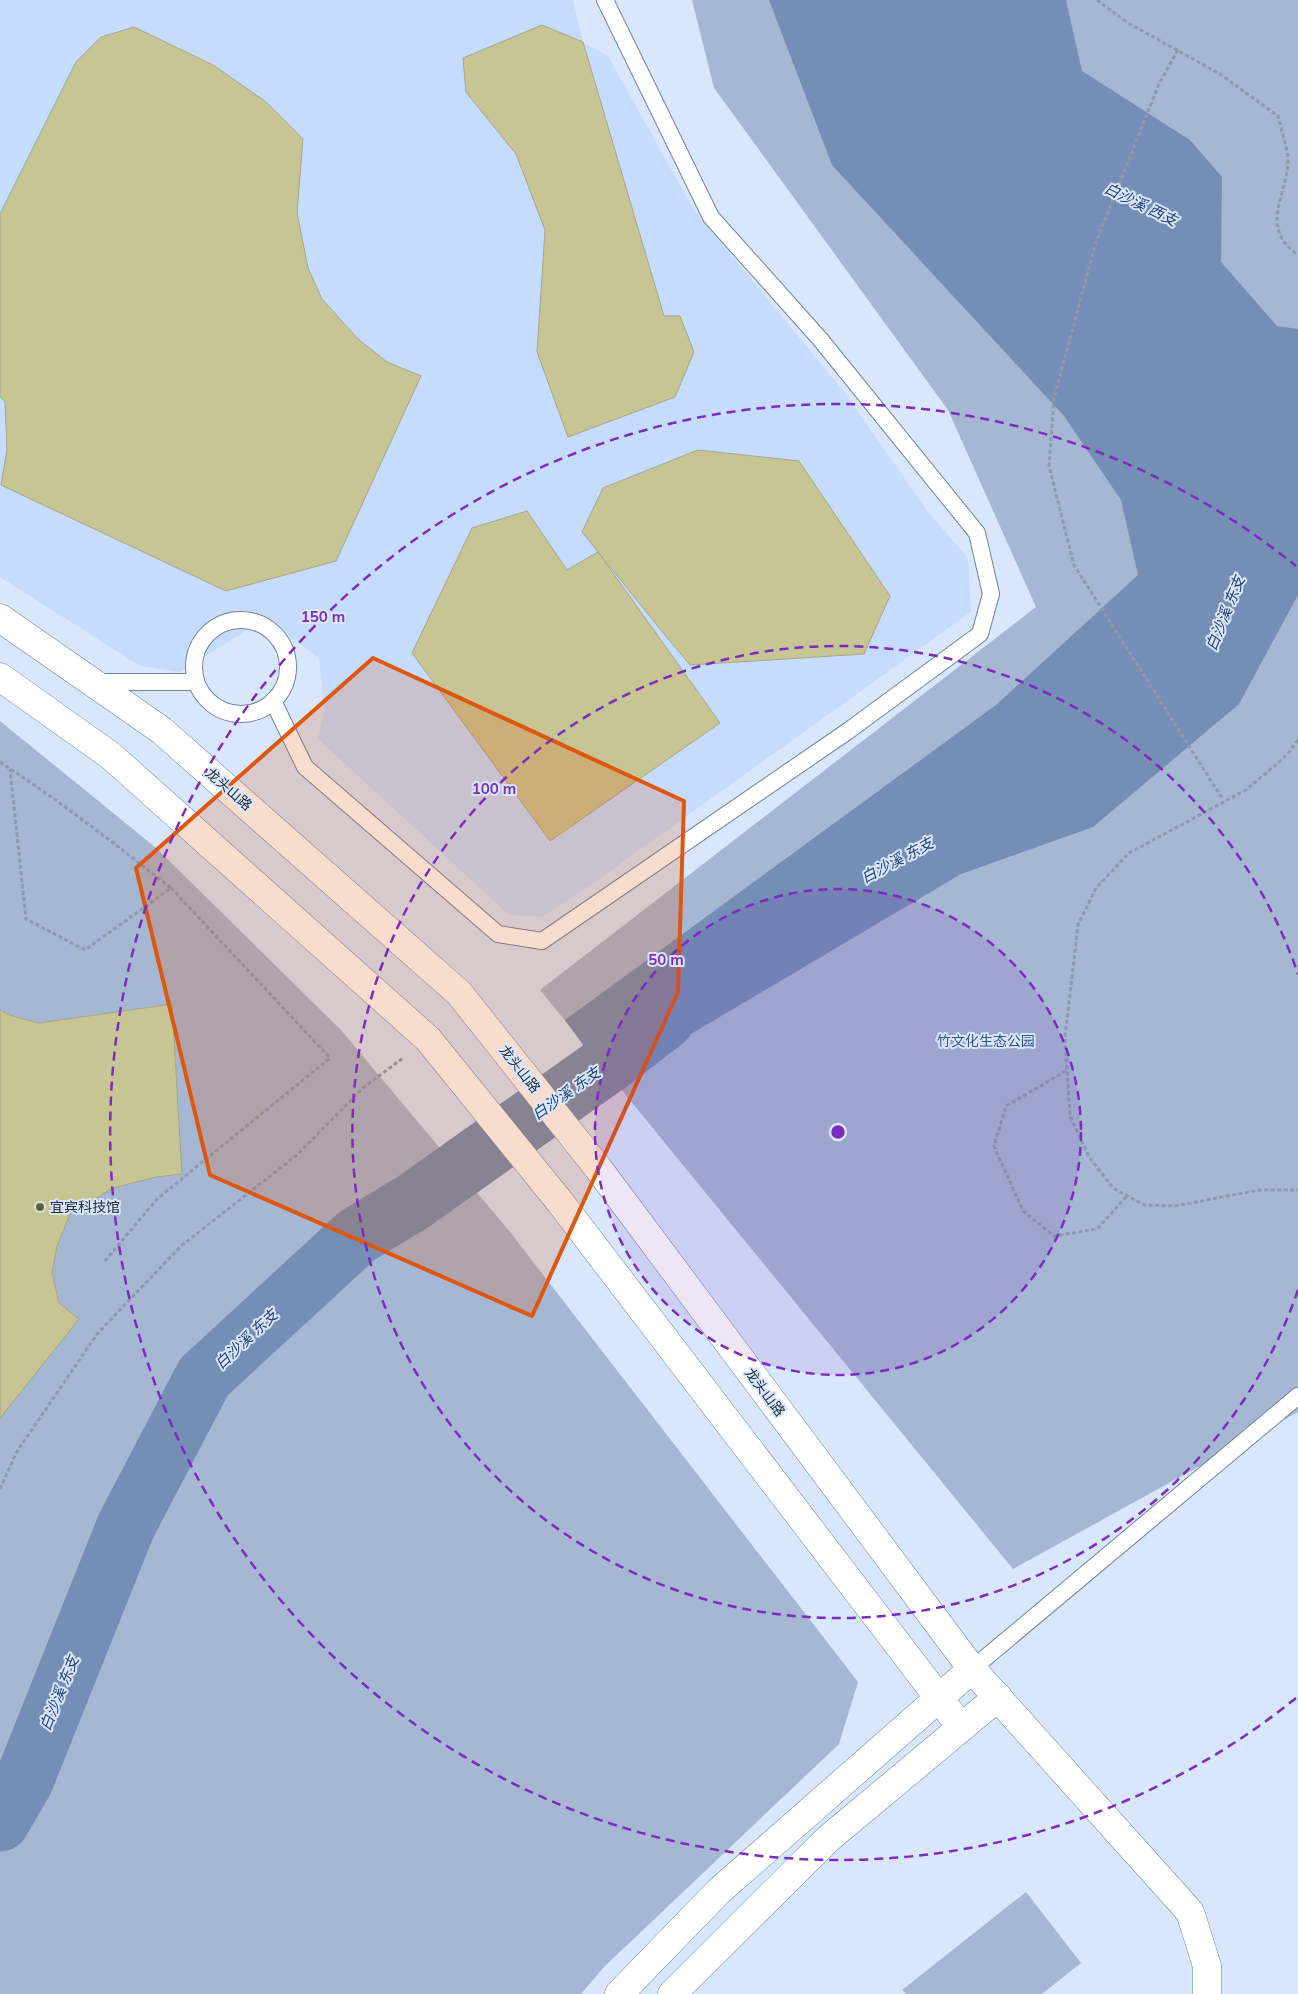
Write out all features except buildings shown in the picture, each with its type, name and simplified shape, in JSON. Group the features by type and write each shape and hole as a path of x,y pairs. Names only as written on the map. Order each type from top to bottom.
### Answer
{"street":[{"name":"龙头山路","path":"0,618 162,730 459,992 598,1168 972,1669 1190,1912 1207,1966 1207,1994"},
{"path":"0,677 111,756 409,1020 428,1039 560,1202 961,1727"},
{"path":"628,1991 719,1891 972,1669"},
{"path":"672,1994 829,1838 998,1697"}],"lane":[{"path":"273,701 305,767 498,934 542,941 848,731 980,634 991,594 977,532 820,339 711,217 605,0"},
{"path":"246,619 260,623 273,632 283,644 288,658 288,674 283,689 273,701 261,710 246,714 230,712 216,706 204,696 196,682 194,666 197,651 204,638 216,627 230,621 246,619"},
{"path":"93,682 196,682"},
{"path":"972,1669 1298,1396"}],"path":[{"path":"1097,0 1128,23 1220,74 1278,116 1288,162 1276,219 1285,246 1298,255"},
{"path":"1178,50 1159,84 1096,242 1054,398 1049,466 1074,565 1222,798"},
{"path":"1298,740 1287,754 1246,790 1129,853 1096,888 1078,925 1065,1036 1070,1116 1089,1157 1113,1188 1144,1205 1175,1206 1259,1190 1298,1190"},
{"path":"0,762 63,803 171,888 330,1058 157,1199 105,1260"},
{"path":"10,769 26,919 85,950 171,888"},
{"path":"0,1489 16,1453 103,1327 181,1246 297,1155 364,1087 428,1039"},
{"path":"1066,1071 1006,1106 994,1146 1023,1211 1054,1236 1097,1229 1127,1196"}],"highlighted area":[{"path":"373,658 684,801 678,992 532,1316 210,1175 136,868"}],"shaded area":[{"path":"0,0 573,0 583,42 608,56 694,210 845,393 928,512 968,558 971,612 588,887 542,917 509,915 318,739 324,710 319,658 271,622 247,630 180,672 140,666 0,577"}],"green space":[{"name":"竹文化生态公园","path":"692,0 1298,0 1298,1412 1013,1569 540,990 1036,607 948,410 714,88"},
{"path":"0,721 155,847 341,1030 510,1232 858,1682 839,1744 605,1966 581,1994 0,1994"},
{"path":"1026,1892 1081,1963 1042,1994 906,1994 902,1990"}],"water":[{"name":"白沙溪 西支","path":"769,0 1066,0 1082,71 1190,140 1222,177 1221,262 1277,326 1298,329 1298,595 1239,704 1093,827 961,874 610,1082 565,1020 996,705 1138,575 1121,500 1064,416 832,165"}],"waterway":[{"name":"白沙溪 东支","path":"0,1822 24,1781 126,1526 204,1377 357,1236 413,1202 612,1061 665,1020"}],"place":[{"name":"宜宾科技馆","path":"40,1207"}]}
